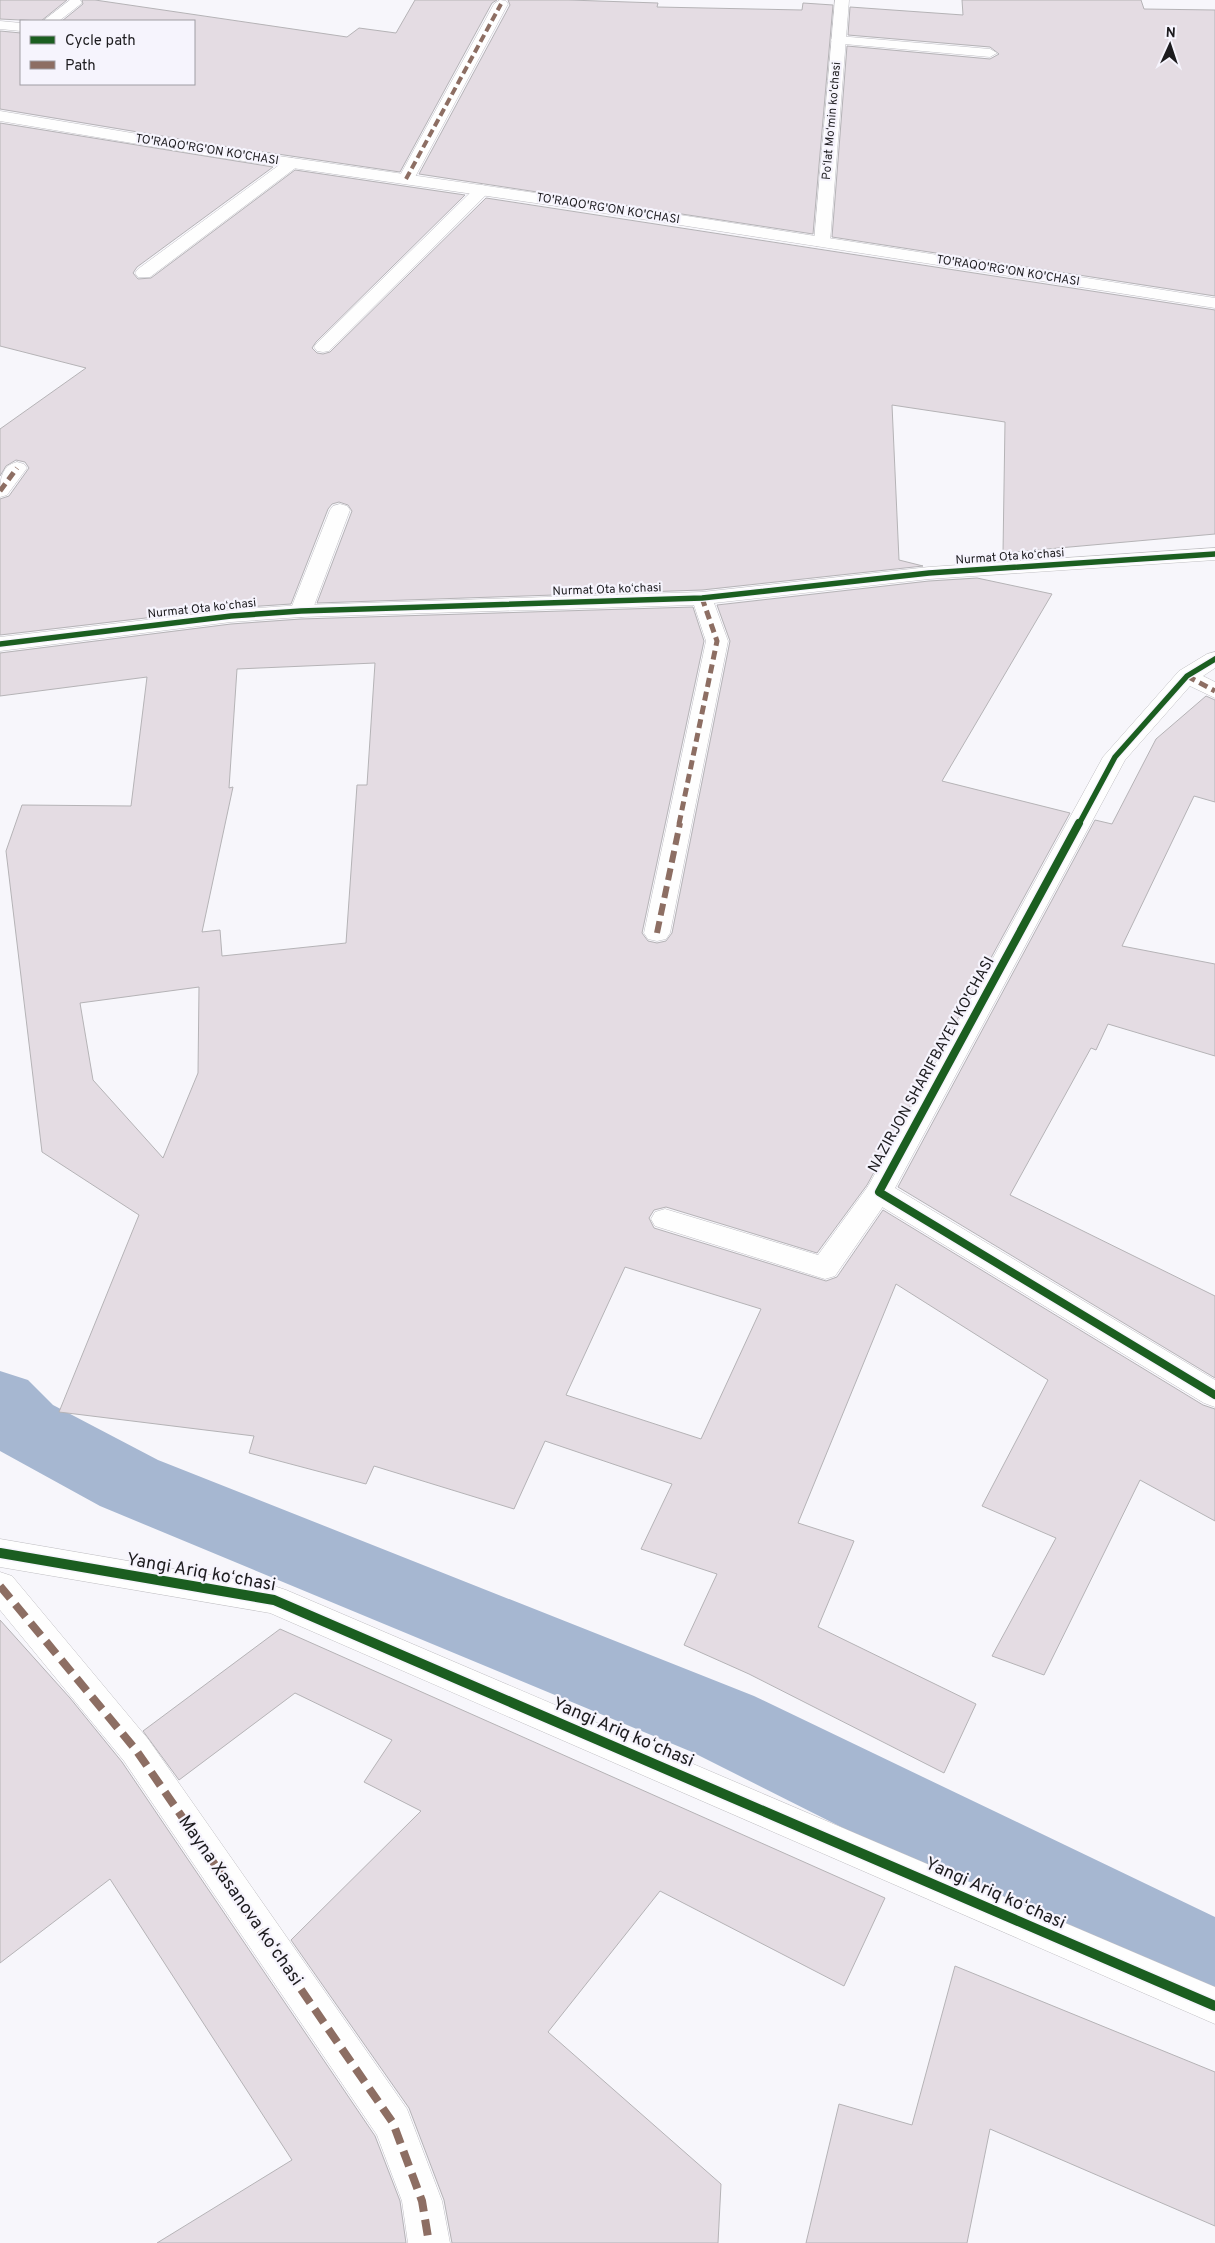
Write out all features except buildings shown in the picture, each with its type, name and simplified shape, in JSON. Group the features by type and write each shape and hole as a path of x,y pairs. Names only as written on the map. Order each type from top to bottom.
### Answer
{"street":[{"name":"Poʻlat Moʻmin koʻchasi","path":"822,242 842,0"},
{"path":"51,20 75,3"},
{"path":"406,179 500,4"},
{"path":"0,25 20,28"},
{"path":"838,40 990,53"},
{"name":"TO'RAQO'RG'ON KO'CHASI","path":"0,116 292,163 482,190 1215,303"},
{"path":"144,273 292,163"},
{"path":"323,347 482,190"},
{"path":"0,491 17,468"},
{"path":"301,611 340,510"},
{"name":"Nurmat Ota koʻchasi","path":"0,644 231,616 301,611 702,598 929,574 1215,554"},
{"path":"657,933 717,641 702,598"},
{"name":"NAZIRJON SHARIFBAYEV KO'CHASI","path":"1215,659 1187,676 1115,757 879,1192 1215,1395"},
{"path":"1187,676 1215,691"},
{"path":"665,1218 825,1268 879,1192"},
{"name":"Yangi Ariq koʻchasi","path":"0,1553 274,1600 1215,2006"},
{"name":"Mayna Xasanova koʻchasi","path":"0,1586 136,1750 393,2124 422,2201 429,2243"}],"waterway":[{"path":"0,1402 25,1427 129,1483 723,1724 1215,1966"}],"marked path":[{"path":"406,179 501,4"},
{"path":"0,491 17,468"},
{"path":"657,933 717,641 702,598"},
{"path":"1187,676 1215,691"},
{"path":"0,1586 136,1750 393,2123 422,2201 429,2243"}],"cycle path":[{"path":"0,644 231,616 301,611 702,598 929,573 1215,554"},
{"path":"1215,659 1187,676 1115,757 879,1192 1215,1395"},
{"path":"0,1553 274,1600 1215,2006"}]}
